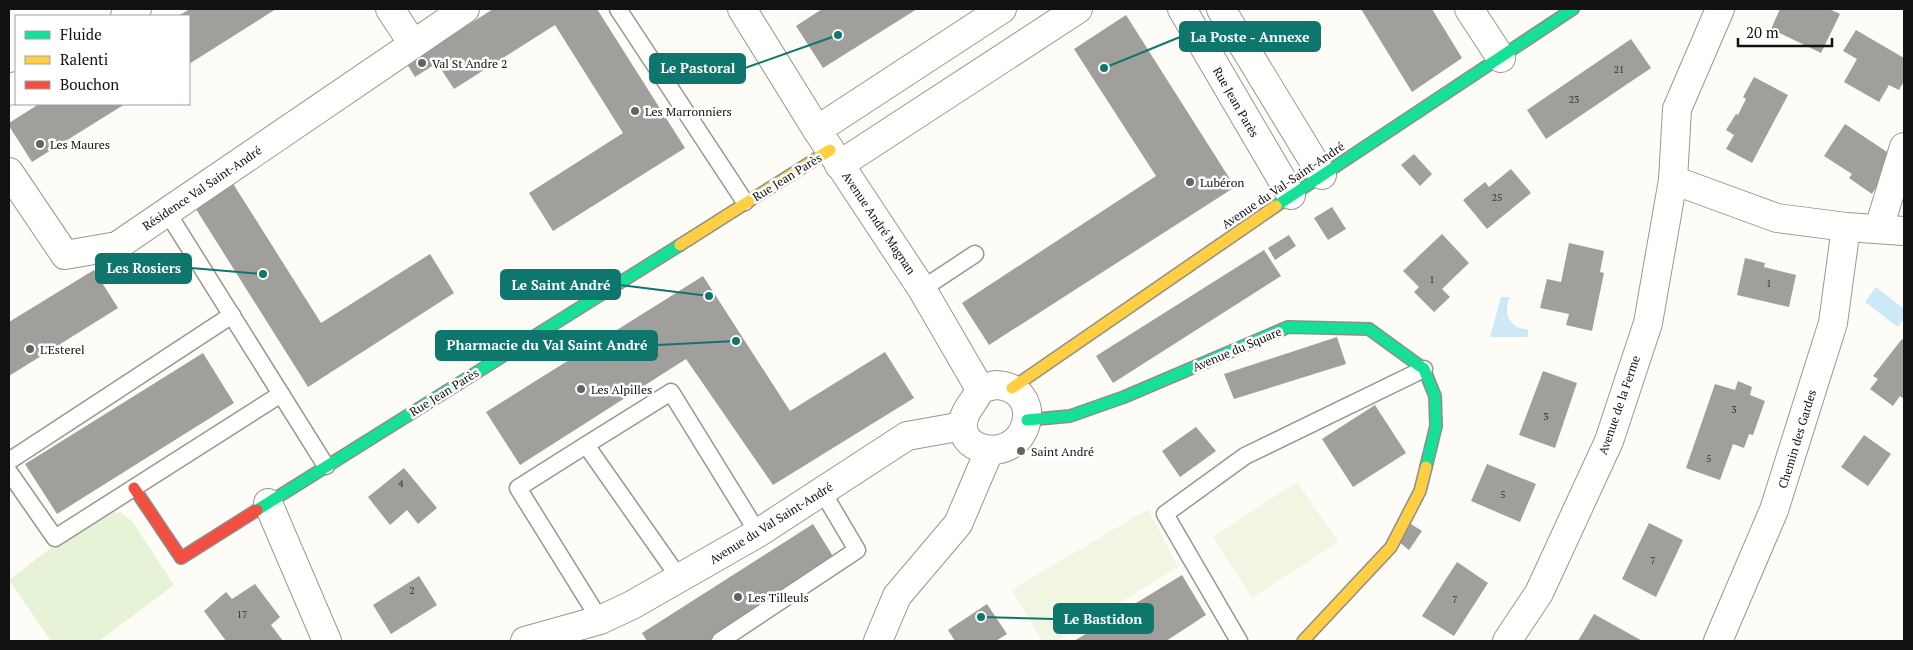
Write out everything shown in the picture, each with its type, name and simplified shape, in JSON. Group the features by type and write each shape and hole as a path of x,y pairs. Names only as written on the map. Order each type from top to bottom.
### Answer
{"street":[{"path":"390,9 413,44"},
{"name":"Résidence Val Saint-André","path":"9,172 65,256 117,246 465,9"},
{"name":"Avenue André Magnan","path":"742,9 829,148 922,289 980,389"},
{"name":"Rue Jean Parès","path":"829,148 1002,9"},
{"name":"Rue Jean Parès","path":"134,488 181,558 829,148 1078,9"},
{"name":"Rue Jean Parès","path":"1182,9 1291,195"},
{"path":"1221,9 1322,175"},
{"path":"1469,9 1501,58"},
{"name":"Avenue du Val-Saint-André","path":"1012,388 1291,195 1573,9"},
{"name":"Avenue de la Ferme","path":"1507,641 1539,593 1609,441 1648,323 1673,180 1677,109 1720,9"},
{"path":"1673,180 1777,218 1846,227 1892,229 1904,147"},
{"name":"Chemin des Gardes","path":"1718,641 1774,510 1827,342 1832,323 1846,227"},
{"name":"Avenue du Square","path":"1027,420 1070,416 1124,397 1288,327 1369,329 1424,369"},
{"path":"1303,641 1391,547 1420,491 1436,426 1435,396 1424,369"},
{"path":"995,385 1012,388 1024,401 1027,420 1022,435 1007,448 992,450 973,445 968,441 963,426 967,407 980,389 995,385"},
{"name":"Avenue du Val Saint-André","path":"525,641 600,631 680,579 758,533 907,436 963,426"},
{"path":"878,641 897,596 958,524 970,500 983,464 992,450"},
{"path":"268,503 327,641"}],"lane":[{"path":"618,9 745,202"},
{"path":"167,212 326,466"},
{"path":"922,289 975,254"},
{"path":"9,461 232,315"},
{"path":"1239,641 1165,514 1245,456 1424,369"},
{"path":"600,631 518,488 670,392 758,533"},
{"path":"9,472 55,538 281,394"},
{"path":"586,445 680,579"},
{"path":"720,641 857,550 822,491"}],"green space":[{"path":"1297,482 1338,542 1252,598 1213,537"},
{"path":"1148,509 1178,567 1057,641 1042,641 1012,590"},
{"path":"120,512 132,521 174,585 99,641 51,641 9,580 100,513"}],"water":[{"path":"1876,287 1904,309 1904,319 1898,327 1865,302"},
{"path":"1501,297 1510,297 1507,308 1509,319 1516,327 1528,329 1528,337 1490,337"}],"building":[{"path":"190,9 276,9 190,63 190,15 180,15"},
{"name":"Les Marronniers","path":"493,9 597,9 685,148 553,231 529,193 623,133 555,25 454,89 437,63 415,77 407,64"},
{"path":"822,9 917,9 823,68 796,26"},
{"path":"1361,9 1432,9 1462,58 1412,92"},
{"path":"1780,9 1829,9 1840,14 1821,53 1771,29"},
{"name":"Lubéron","path":"1126,15 1235,187 989,345 962,303 1156,176 1074,49"},
{"path":"1856,30 1904,58 1904,81 1899,90 1889,85 1879,102 1844,82 1857,59 1843,51"},
{"path":"1631,39 1651,68 1546,139 1527,110"},
{"path":"1754,77 1788,95 1752,163 1726,149 1734,135 1726,130 1736,114 1738,115 1746,99 1743,97"},
{"name":"Les Maures","path":"37,105 123,105 32,162 9,126 9,123"},
{"path":"1845,124 1893,156 1890,165 1872,194 1849,178 1852,174 1824,156"},
{"path":"1414,154 1432,174 1420,186 1401,165"},
{"path":"1511,169 1531,193 1487,229 1463,200 1485,182 1489,187"},
{"path":"232,182 321,323 430,254 454,293 308,387 194,206"},
{"path":"1332,207 1346,229 1328,240 1314,218"},
{"path":"1442,234 1469,263 1442,289 1450,297 1434,312 1414,292 1419,287 1403,271"},
{"path":"1289,235 1296,246 1275,260 1268,248"},
{"path":"1569,243 1604,251 1600,272 1604,273 1592,331 1566,325 1569,314 1540,308 1547,279 1561,282"},
{"path":"1264,250 1281,276 1113,383 1096,356"},
{"path":"1745,258 1765,263 1764,267 1796,275 1789,307 1737,295"},
{"name":"L'Esterel","path":"94,270 118,308 9,376 9,322"},
{"name":"Les Alpilles","path":"703,276 790,411 885,352 914,398 773,485 686,359 520,465 486,412"},
{"path":"1337,337 1346,364 1234,399 1224,374"},
{"path":"1902,339 1904,341 1904,399 1900,396 1893,406 1870,389 1878,379 1873,376"},
{"path":"203,353 234,403 57,514 25,464"},
{"path":"1543,371 1577,383 1555,448 1519,435"},
{"path":"1738,381 1752,387 1750,395 1765,401 1753,435 1749,434 1744,448 1733,444 1720,480 1686,468 1715,384 1735,390"},
{"path":"1375,405 1406,453 1353,487 1322,439"},
{"path":"1196,427 1216,451 1180,477 1162,451"},
{"path":"1864,435 1891,454 1868,486 1841,467"},
{"path":"1487,464 1536,484 1520,522 1471,501"},
{"path":"404,468 437,508 418,524 407,510 390,525 368,497"},
{"path":"1649,523 1683,540 1656,597 1622,579"},
{"name":"Les Tilleuls","path":"813,524 836,561 708,641 647,641 642,633"},
{"path":"1411,524 1422,531 1409,550 1399,542"},
{"path":"1457,562 1488,583 1454,636 1422,616"},
{"path":"1182,575 1206,615 1166,641 1074,641"},
{"path":"419,576 437,605 391,634 373,605"},
{"path":"255,584 280,617 271,625 283,641 226,641 204,611 226,592 232,599"},
{"path":"987,604 1007,634 996,641 955,641 948,630"},
{"path":"1594,614 1637,638 1643,641 1578,641"}],"traffic: fast":[{"path":"1276,206 1573,9"},
{"path":"257,510 680,245"},
{"path":"1027,420 1070,416 1124,397 1288,327 1369,329 1424,369 1435,396 1436,426 1426,467"}],"traffic: slow":[{"path":"680,245 830,150"},
{"path":"1012,388 1276,206"},
{"path":"1303,641 1391,547 1420,491 1426,467"}],"traffic: jam":[{"path":"134,488 181,558 257,510"}],"place":[{"name":"Le Pastoral","path":"838,35"},
{"name":"Val St Andre 2","path":"422,63"},
{"name":"La Poste - Annexe","path":"1104,68"},
{"name":"Les Marronniers","path":"635,111"},
{"name":"Les Maures","path":"40,144"},
{"name":"Lubéron","path":"1190,182"},
{"name":"Les Rosiers","path":"263,274"},
{"name":"Le Saint André","path":"709,296"},
{"name":"Pharmacie du Val Saint André","path":"736,341"},
{"name":"L'Esterel","path":"30,349"},
{"name":"Les Alpilles","path":"581,389"},
{"name":"Saint André","path":"1021,451"},
{"name":"Les Tilleuls","path":"738,597"},
{"name":"Le Bastidon","path":"981,617"}]}
